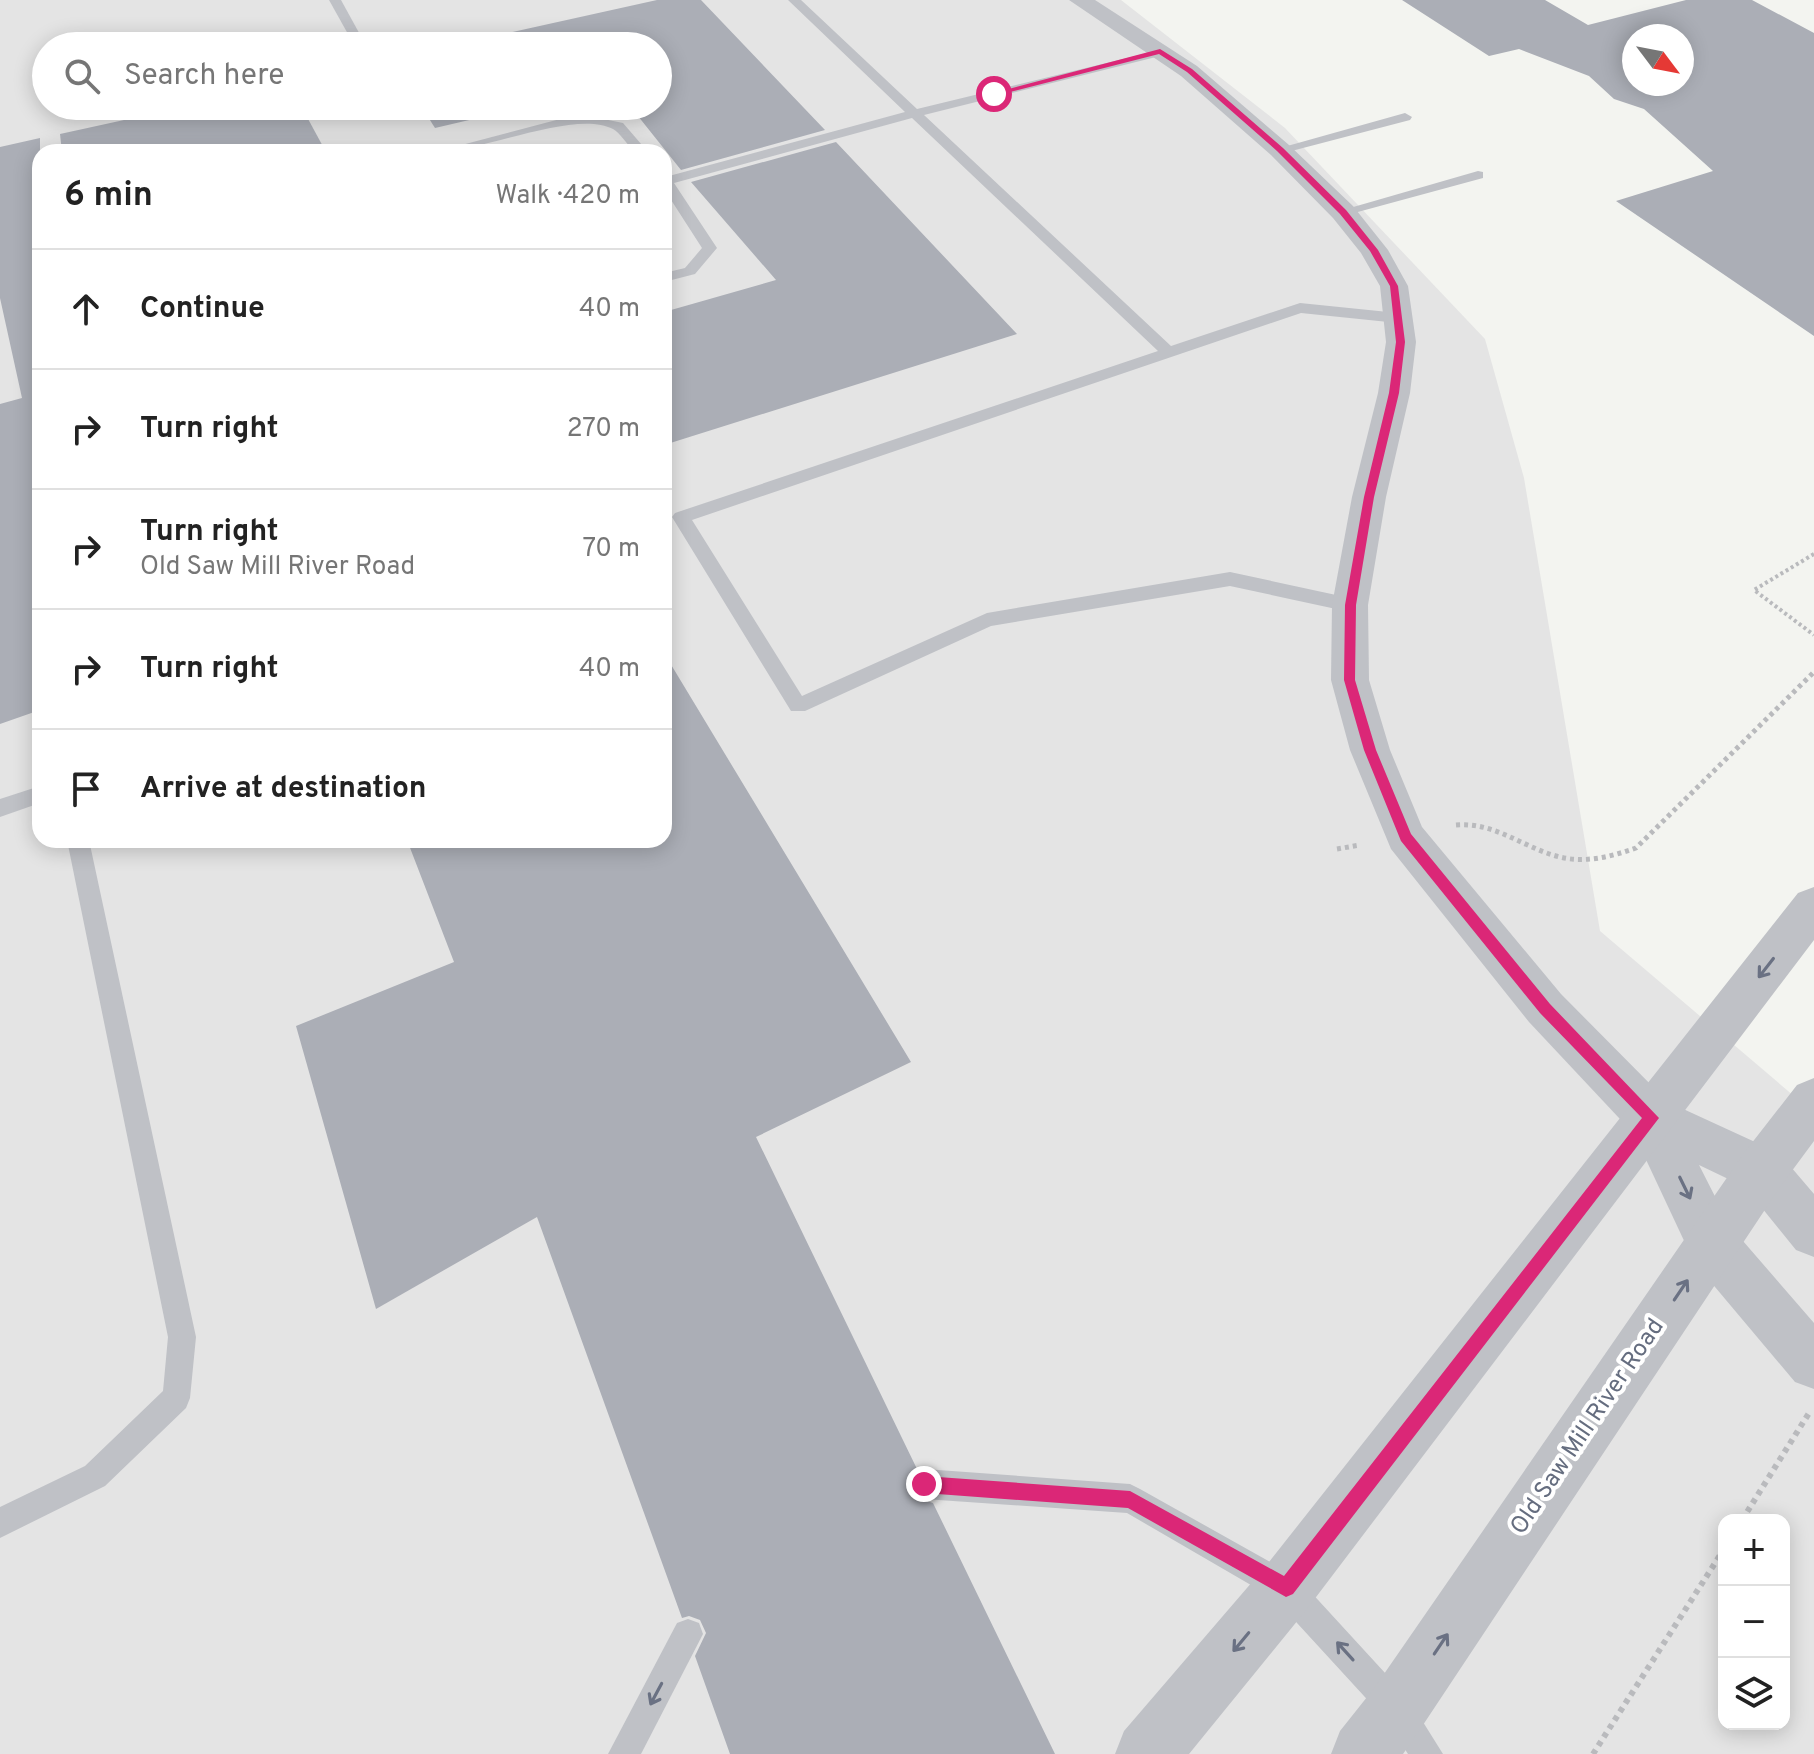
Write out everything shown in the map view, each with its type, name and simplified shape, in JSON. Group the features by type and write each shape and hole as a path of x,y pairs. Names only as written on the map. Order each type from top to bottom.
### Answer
{"street":[{"path":"1080,0 1189,71 1280,150 1343,212 1374,250 1394,286 1401,342 1394,393 1369,497 1350,605 1350,680 1370,750 1406,837 1545,1008 1651,1118 1712,1244 1814,1363"},
{"path":"1147,1754 1286,1588 1814,906"},
{"name":"Old Saw Mill River Road","path":"1396,1739 1712,1244 1814,1101"},
{"path":"1651,1118 1762,1170 1814,1232"}],"lane":[{"path":"335,0 353,32"},
{"path":"794,0 1167,351"},
{"path":"672,178 1160,52"},
{"path":"1280,150 1405,117"},
{"path":"474,144 571,120"},
{"path":"589,120 618,126 634,144"},
{"path":"1343,212 1478,175"},
{"path":"672,191 710,248 690,271 672,276"},
{"path":"1350,605 1230,579 987,620 798,706 681,517 1300,308 1398,318"},
{"path":"0,808 32,797"},
{"path":"0,1523 95,1476 176,1398 182,1337 80,848"},
{"path":"924,1484 1130,1499 1286,1588 1396,1739"},
{"path":"624,1754 688,1634"}],"path":[{"path":"1814,554 1754,590 1814,635"},
{"path":"1337,849 1476,823 1558,857 1605,859 1636,848 1814,672"},
{"path":"1746,1514 1814,1405"},
{"path":"1593,1754 1718,1558"}],"shaded area":[{"path":"0,0 1121,0 1285,128 1485,339 1524,478 1600,931 1814,1113 1814,1754 0,1754"}],"building":[{"path":"657,0 701,0 825,130 681,170 672,159 672,144 660,144 641,120 672,120 672,32 512,32"},
{"path":"1402,0 1545,0 1588,25 1686,0 1752,0 1814,33 1814,336 1616,201 1713,171 1644,109 1614,99 1589,76 1519,49 1489,56"},
{"path":"124,120 309,120 322,144 61,144 60,134"},
{"path":"430,120 469,120 435,128"},
{"path":"40,138 40,144 32,144 32,713 0,724 0,404 22,398 0,298 0,147"},
{"path":"836,142 1017,334 672,442 672,310 776,280 691,182"},
{"path":"672,666 911,1062 756,1137 917,1469 911,1473 906,1485 913,1497 933,1503 1055,1754 730,1754 695,1656 706,1633 700,1620 689,1616 682,1618 537,1217 376,1309 296,1026 454,962 410,848 672,848"}],"route":[{"path":"924,1484 1130,1499 1286,1588 1651,1118 1545,1008 1406,837 1370,750 1350,680 1350,605 1369,497 1394,393 1401,342 1394,286 1374,250 1343,212 1280,150 1189,71 1160,52 994,94"}]}
